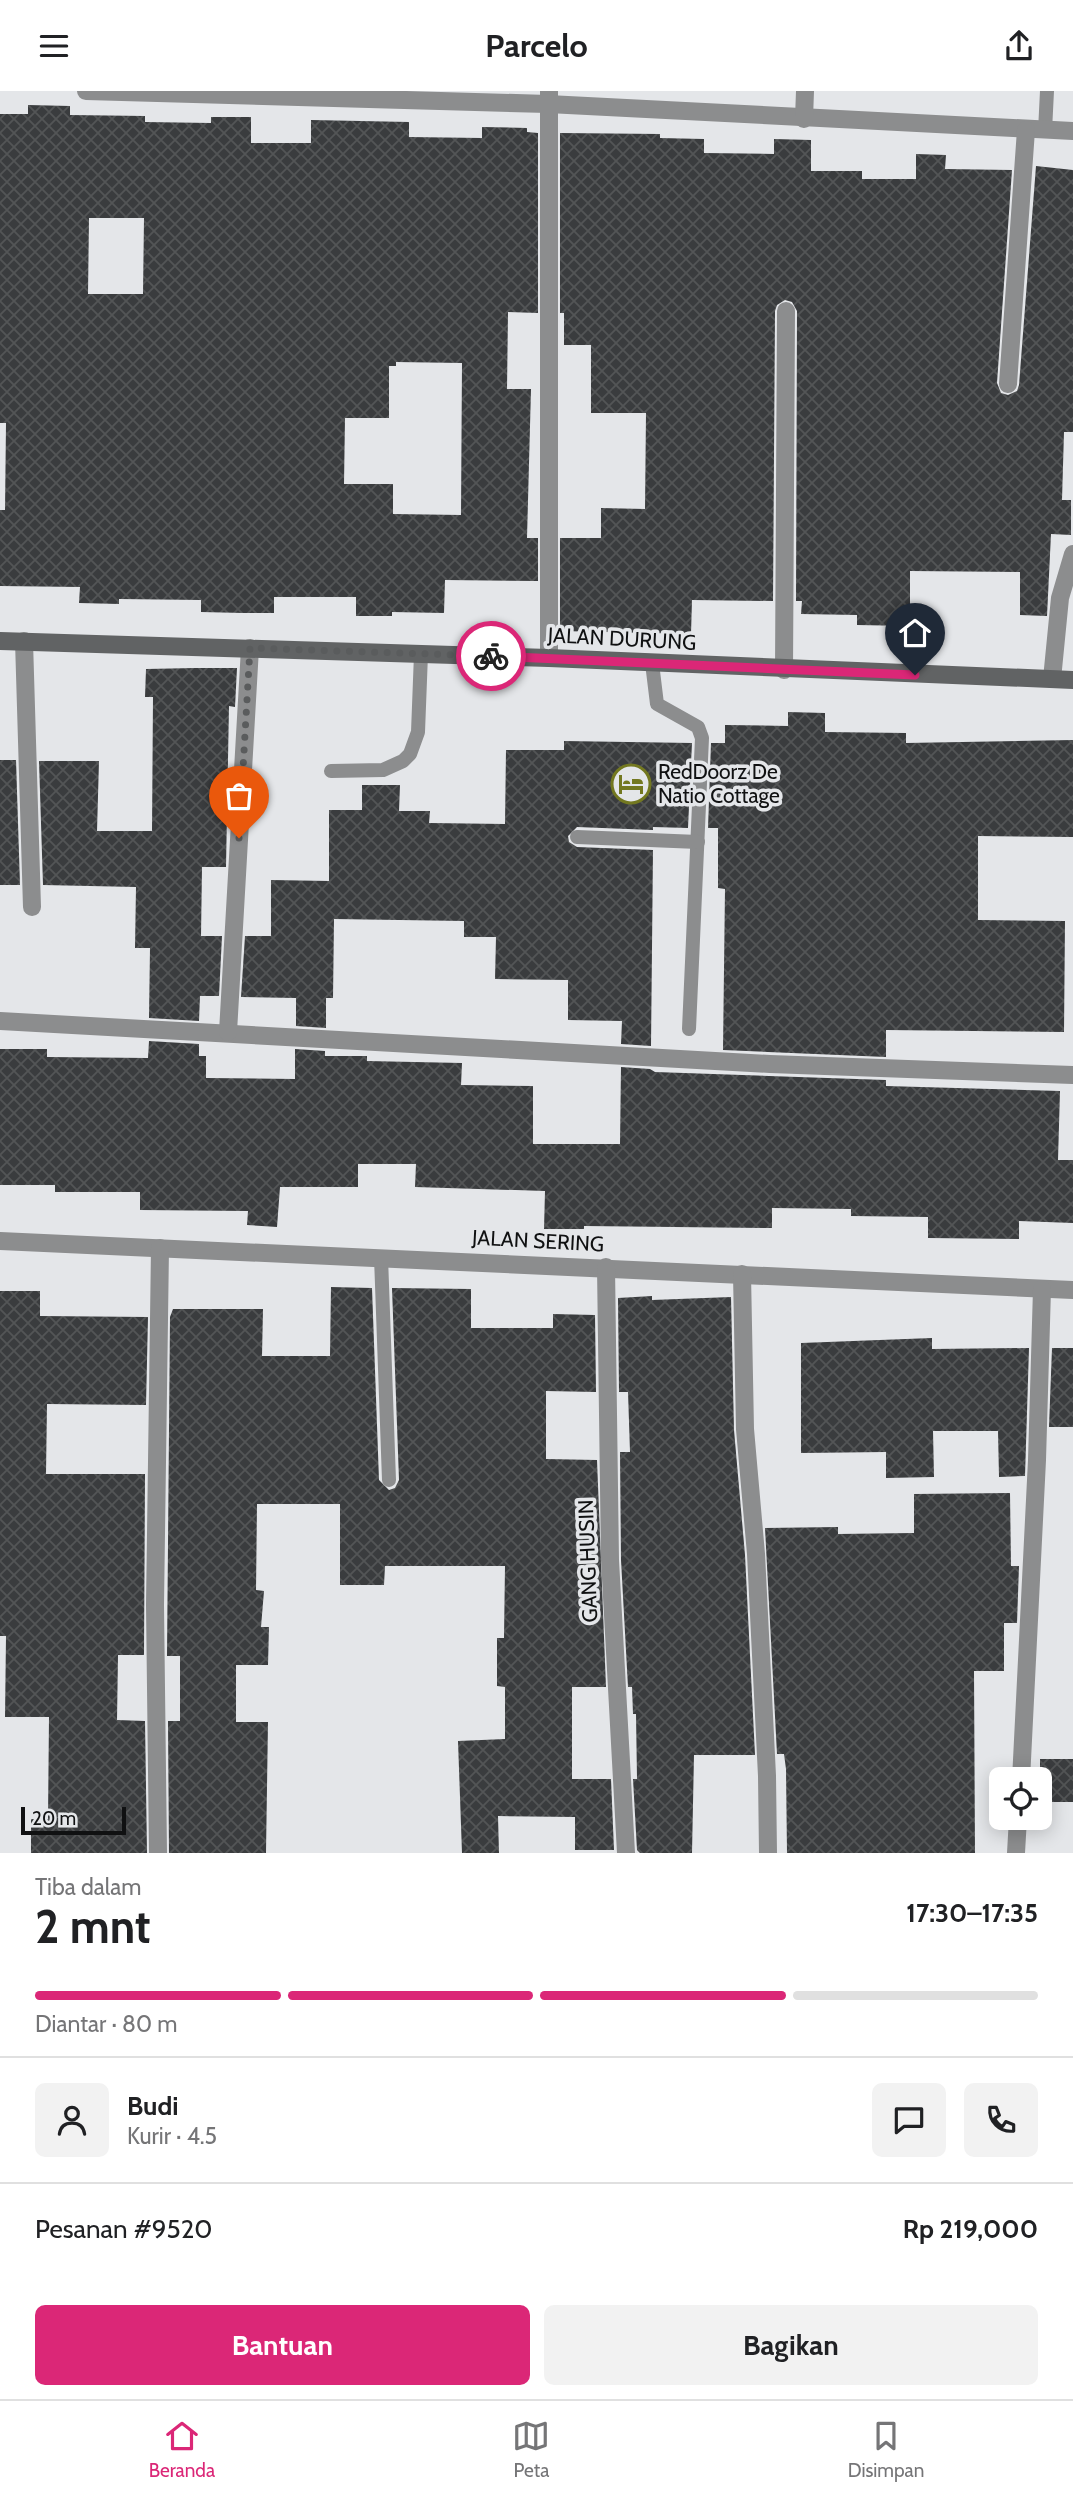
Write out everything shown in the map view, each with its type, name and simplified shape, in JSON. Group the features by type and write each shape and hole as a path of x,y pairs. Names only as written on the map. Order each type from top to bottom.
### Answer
{"street":[{"path":"86,91 549,98 804,119 1073,131"},
{"path":"804,91 804,119"},
{"path":"549,98 549,658"},
{"path":"1008,384 1026,130"},
{"path":"785,670 786,311"},
{"path":"1052,679 1060,598 1073,554"},
{"name":"JALAN DURUNG","path":"0,641 421,653 1073,680"},
{"path":"24,641 32,907"},
{"path":"228,1033 250,648"},
{"path":"0,1021 770,1064 1073,1075"},
{"name":"JALAN SERING","path":"0,1241 1073,1290"},
{"path":"158,1853 155,1605 160,1248"},
{"name":"GANG HUSIN","path":"606,1267 610,1560 625,1853"},
{"path":"742,1274 745,1429 756,1554 768,1776 768,1853"},
{"path":"1022,1767 1042,1290"},
{"path":"1016,1853 1017,1830"}],"lane":[{"path":"1045,131 1047,91"},
{"path":"331,771 383,769 403,761 410,754 418,732 421,653"},
{"path":"652,663 657,704 695,725 702,734 689,1029"},
{"path":"577,837 698,842"},
{"path":"381,1257 388,1480"}],"building":[{"path":"28,105 70,106 70,115 145,116 145,122 211,123 211,117 251,117 251,143 311,143 311,120 409,122 409,137 482,138 482,127 527,128 527,132 538,133 538,313 508,312 507,389 531,389 527,538 538,538 538,581 445,580 444,613 392,612 392,616 356,616 356,597 274,597 274,613 201,612 201,600 119,599 119,604 79,603 80,587 0,586 0,510 5,510 6,423 0,423 0,114 28,114","holes":["89,218 144,218 143,294 88,294","396,362 462,363 461,515 393,514 393,484 344,484 345,418 389,418 389,366 396,366"]},
{"path":"560,133 660,134 660,138 704,139 704,153 774,154 774,139 811,140 811,171 862,171 862,179 916,179 916,154 946,155 945,169 1012,170 997,383 1001,393 1008,395 1017,391 1019,385 1036,166 1073,170 1073,432 1064,432 1062,500 1071,500 1071,535 1051,534 1047,616 1020,615 1020,572 910,571 910,626 857,625 857,615 801,614 802,601 796,601 797,311 792,302 785,300 777,305 775,311 773,601 692,600 691,634 560,631 560,538 601,538 601,508 645,509 646,413 591,413 591,345 564,345 564,313 560,313"},
{"path":"237,668 235,707 229,706 226,867 202,867 201,936 222,936 219,996 200,996 199,1021 149,1018 150,948 135,948 136,887 43,885 39,761 99,761 97,831 152,831 153,697 145,697 146,669"},
{"path":"788,712 825,713 825,732 906,733 906,743 1073,740 1073,837 978,836 978,920 1065,921 1064,1032 886,1030 886,1057 723,1050 725,889 718,888 718,828 708,828 711,743 725,743 725,725 788,726"},
{"path":"564,741 692,743 688,828 653,827 653,830 577,827 568,836 569,842 577,847 653,850 651,1046 621,1044 622,1021 568,1020 568,980 495,979 496,937 464,937 464,921 334,919 333,998 326,998 326,1028 296,1026 296,998 241,997 245,936 271,936 271,880 329,881 329,810 362,810 362,785 400,785 399,811 430,811 429,823 505,824 506,750 564,750"},
{"path":"0,760 16,760 20,885 0,885"},
{"path":"149,1041 199,1044 199,1056 206,1056 206,1078 295,1079 295,1049 325,1051 325,1056 367,1056 367,1061 462,1063 461,1085 533,1086 533,1144 620,1144 621,1067 650,1069 655,1072 886,1080 886,1086 1060,1091 1058,1160 1073,1160 1073,1223 1019,1221 1019,1239 928,1238 928,1217 851,1216 851,1209 772,1208 772,1228 584,1226 584,1229 544,1229 545,1191 415,1187 416,1164 358,1164 358,1187 280,1187 277,1227 247,1225 248,1211 140,1210 140,1192 55,1192 55,1185 0,1185 0,1049 47,1049 47,1057 148,1058"},
{"path":"331,1287 372,1288 379,1480 389,1490 395,1488 399,1480 392,1288 471,1289 471,1328 553,1328 553,1314 595,1315 596,1392 546,1391 546,1459 597,1460 606,1687 572,1687 572,1779 611,1779 614,1850 575,1850 575,1817 498,1816 499,1853 462,1853 458,1741 505,1739 505,1687 497,1686 497,1638 504,1638 505,1566 385,1566 384,1585 340,1585 340,1504 257,1504 256,1590 264,1591 261,1627 269,1627 268,1665 236,1665 236,1722 268,1722 266,1853 169,1853 168,1721 180,1721 180,1656 167,1656 170,1317 173,1309 263,1309 262,1356 330,1356"},
{"path":"0,1291 40,1291 40,1316 148,1317 146,1405 47,1404 46,1474 145,1474 144,1655 118,1655 117,1720 145,1721 147,1853 31,1853 31,1819 48,1819 49,1717 5,1717 6,1636 0,1636"},
{"path":"652,1296 652,1300 731,1297 734,1430 745,1555 755,1755 694,1755 692,1853 640,1853 637,1850 633,1779 637,1779 636,1714 633,1714 632,1687 628,1687 621,1560 620,1452 630,1452 628,1392 619,1392 618,1298"},
{"path":"932,1338 932,1349 1029,1348 1025,1476 999,1477 998,1431 933,1431 934,1477 886,1478 886,1452 801,1453 801,1343"},
{"path":"1052,1348 1073,1348 1073,1427 1049,1427"},
{"path":"1010,1493 1011,1566 1019,1566 1017,1623 1004,1623 1004,1671 974,1671 975,1853 787,1853 786,1769 784,1754 777,1754 765,1528 838,1527 838,1534 914,1533 914,1494"},
{"path":"1040,1759 1073,1759 1073,1802 1052,1802 1052,1767 1040,1767"}],"way so far":[{"path":"239,838 250,648 491,656"}],"place":[{"name":"RedDoorz De Natio Cottage","path":"631,784"}],"route":[{"path":"491,656 915,675"}]}
